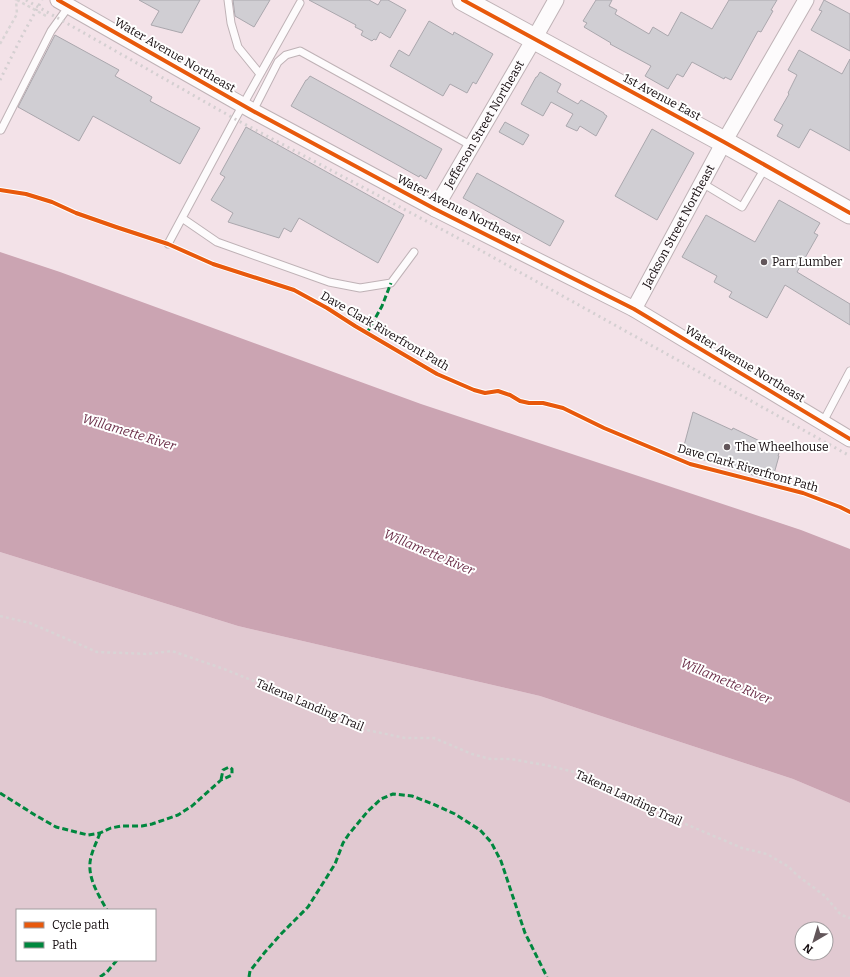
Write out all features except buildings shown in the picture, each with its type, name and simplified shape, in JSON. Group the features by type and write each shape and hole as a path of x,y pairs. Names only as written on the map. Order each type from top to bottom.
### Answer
{"main road":[{"name":"1st Avenue East","path":"463,0 724,142 850,213"}],"street":[{"name":"Jefferson Street Northeast","path":"435,209 556,0"},
{"name":"Jackson Street Northeast","path":"634,309 724,142 806,0"},
{"name":"Water Avenue Northeast","path":"66,2 248,108 435,209 634,309 850,439"}],"lane":[{"path":"228,0 231,23 238,48 260,74"},
{"path":"1,130 51,31 58,22 66,2"},
{"path":"248,108 260,74 300,3"},
{"path":"168,244 248,108 278,62 286,55 300,52 472,146"},
{"path":"702,183 742,207 766,166"},
{"path":"182,218 217,242 329,282 360,288 391,283 414,252"},
{"path":"823,422 850,372"}],"path":[{"path":"16,0 58,22"},
{"path":"0,44 17,14 16,0"}],"shaded area":[{"path":"0,552 238,626 540,696 793,779 850,803 850,977 0,977"}],"water":[{"name":"Willamette River","path":"0,252 60,272 421,404 801,530 850,549 850,803 793,779 540,696 238,626 0,552"}],"railway":[{"path":"26,0 235,119 471,245 850,456"},
{"path":"0,80 42,0"}],"marked path":[{"path":"367,333 382,306 391,283"},
{"path":"0,793 56,827 88,835 100,833 111,828 121,826 142,826 152,824 178,815 192,806 221,780 232,775 232,769 229,767 223,770 221,780"},
{"path":"249,977 250,971 265,952 308,907 335,864 343,843 349,834 368,811 381,799 393,794 412,796 455,814 480,830 491,842 501,861 525,933 547,977"},
{"path":"100,833 91,857 90,871 94,885 106,909"},
{"path":"100,977 107,972 116,961"}],"cycle path":[{"path":"58,0 253,111 435,209 634,309 850,439"},
{"path":"463,0 724,142 850,213"},
{"name":"Dave Clark Riverfront Path","path":"0,190 26,194 52,202 76,213 168,244 213,264 294,290 437,374 474,390 485,393 498,391 510,395 520,401 529,403 543,403 563,408 604,428 690,464 803,493 850,512"}],"place":[{"name":"Parr Lumber","path":"764,262"},
{"name":"The Wheelhouse","path":"727,447"}]}
